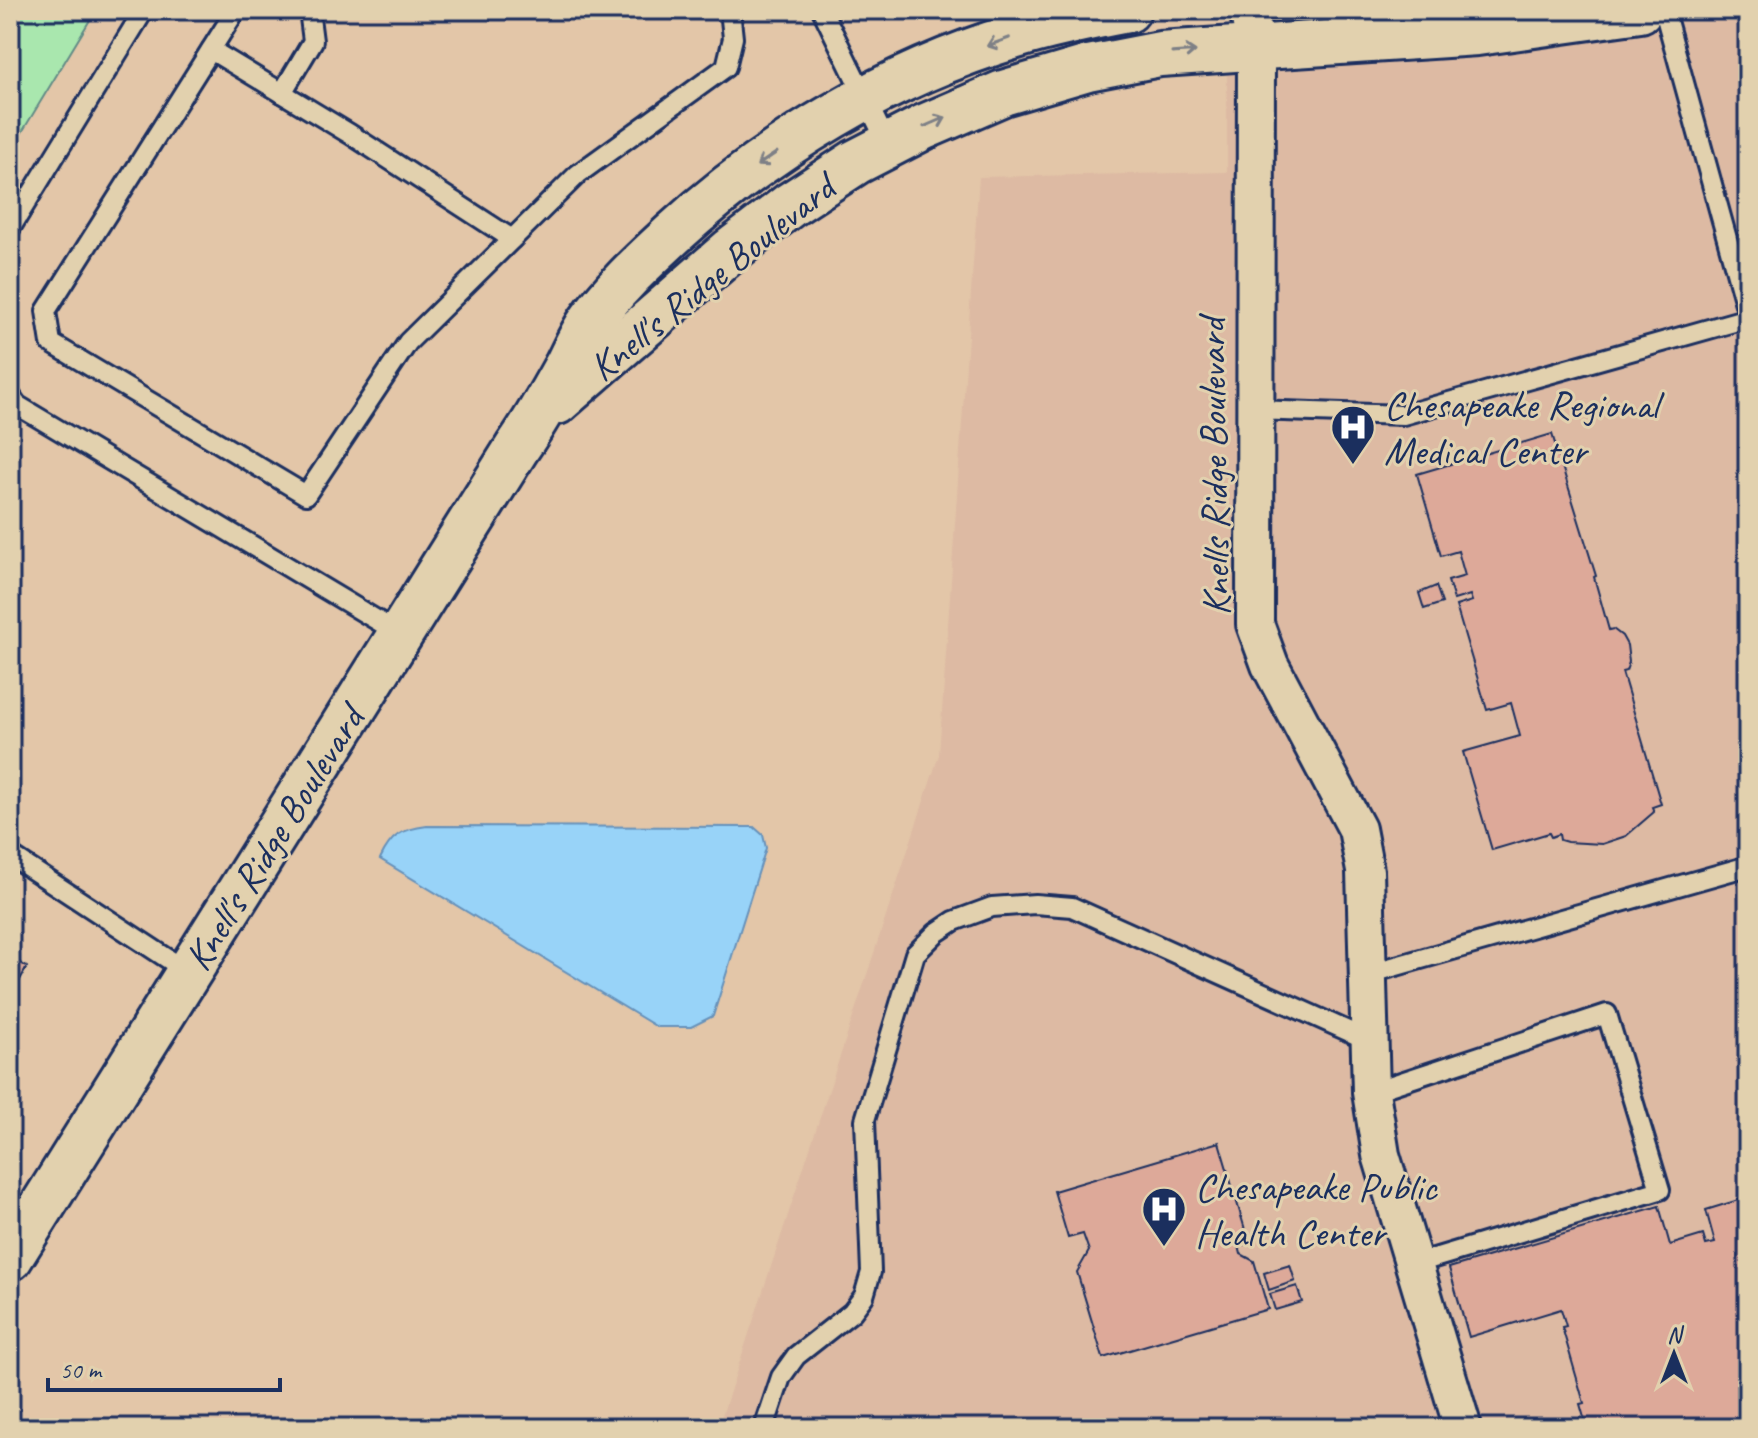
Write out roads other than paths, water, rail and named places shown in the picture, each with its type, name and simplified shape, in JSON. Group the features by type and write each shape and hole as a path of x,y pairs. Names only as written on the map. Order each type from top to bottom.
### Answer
{"street":[{"name":"Knell's Ridge Boulevard","path":"10,1258 537,419 590,323 637,268 748,171 819,124 953,59 1016,36 1128,10"},
{"name":"Knell's Ridge Boulevard","path":"537,419 742,242 790,205 888,145 1003,93 1088,68 1160,54 1252,28 1361,25 1477,33 1640,10"},
{"name":"Knells Ridge Boulevard","path":"1252,28 1255,624 1270,665 1357,829 1365,871 1371,1092 1381,1155 1463,1428"}],"lane":[{"path":"10,229 144,10"},
{"path":"236,10 46,311 51,343 306,495 408,342 578,174 726,67 733,38 730,10"},
{"path":"282,93 313,41 309,10"},
{"path":"822,10 888,145"},
{"path":"1255,410 1403,415 1748,316 1664,10"},
{"path":"211,50 512,239"},
{"path":"10,395 17,405 400,634"},
{"path":"10,855 188,972"},
{"path":"1368,974 1748,866"},
{"path":"764,1428 781,1377 796,1356 852,1312 864,1296 871,1272 865,1120 915,954 936,933 954,921 992,907 1035,904 1072,907 1370,1041"},
{"path":"1371,1092 1607,1014 1660,1190 1414,1264"}],"water":[{"path":"427,826 754,827 763,835 766,848 713,1016 691,1027 657,1027 380,859 388,844 398,835"}],"place":[{"name":"Chesapeake Regional Medical Center","path":"1353,466"},
{"name":"Chesapeake Public Health Center","path":"1164,1248"}]}
